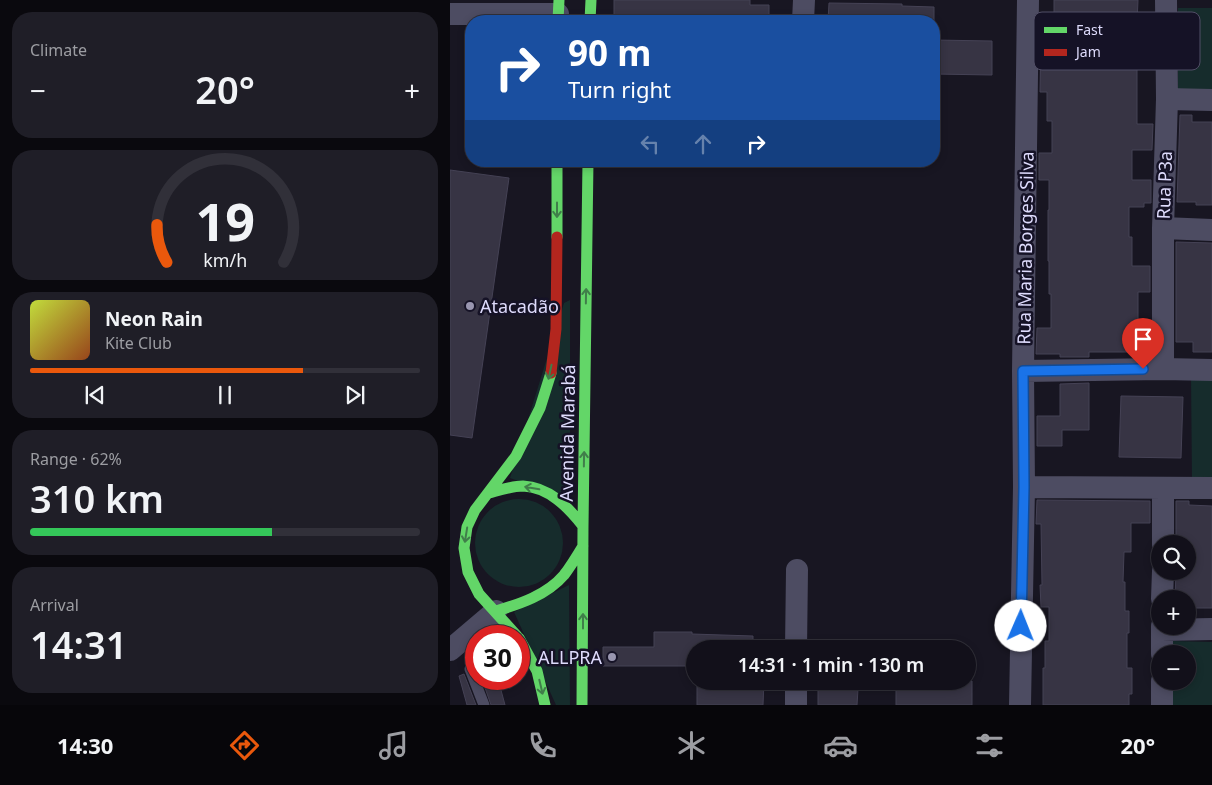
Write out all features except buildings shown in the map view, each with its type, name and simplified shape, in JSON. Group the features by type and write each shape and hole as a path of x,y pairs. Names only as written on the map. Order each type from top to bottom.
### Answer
{"main road":[{"path":"590,15 591,0"},
{"name":"Avenida Marabá","path":"508,625 479,594 468,572 464,548 467,527 475,510 516,456 540,408 551,372 556,329 557,167"},
{"name":"Avenida Marabá","path":"582,705 588,167"},
{"path":"489,494 513,487 529,486 546,491 574,513 583,526"},
{"path":"496,611 527,601 553,586 564,575 583,546"},
{"name":"Avenida Marabá","path":"530,658 537,671 545,705"}],"street":[{"path":"803,15 804,0"},
{"name":"Rua Maria Borges Silva","path":"1020,705 1024,487 1023,371 1028,0"},
{"path":"450,14 558,12"},
{"name":"Rua P3a","path":"1163,369 1163,228 1167,70"},
{"path":"1167,99 1212,100"},
{"path":"1163,228 1212,230"},
{"path":"1023,371 1212,370"},
{"path":"1024,487 1212,488"},
{"path":"1163,488 1163,535"},
{"path":"796,640 797,570"},
{"path":"450,650 496,611"},
{"path":"1196,629 1212,629"},
{"path":"796,690 796,705"},
{"path":"1162,690 1162,705"}],"lane":[{"path":"1027,30 1034,30"},
{"path":"489,625 496,611"},
{"path":"478,690 484,705"}],"green space":[{"path":"1178,8 1212,8 1212,89 1178,89 1178,70 1200,70 1200,12 1178,12"},
{"path":"570,300 570,500 510,478 564,303"},
{"path":"1191,377 1212,378 1212,482 1192,482"},
{"path":"519,499 536,503 550,512 559,526 563,543 559,560 550,574 536,583 519,587 502,583 488,574 479,560 475,543 479,526 488,512 502,503"},
{"path":"569,585 570,705 556,705 530,647 530,625 520,625 514,612"},
{"path":"1172,641 1212,642 1212,705 1172,705 1172,690 1196,690 1196,645 1172,645"}],"traffic: fast":[{"path":"558,15 559,0"},
{"path":"590,15 591,0"},
{"path":"557,167 557,237"},
{"path":"582,705 588,167"},
{"path":"507,625 479,594 468,572 464,548 467,527 475,510 516,456 540,408 551,373"},
{"path":"489,493 519,486 541,490 557,499 583,526"},
{"path":"496,611 524,602 550,588 572,565 583,546"},
{"path":"530,658 537,671 545,705"}],"traffic: jam":[{"path":"551,373 556,329 557,237"}],"place":[{"name":"Atacadão","path":"470,306"},
{"name":"ALLPRA","path":"612,657"}],"route":[{"path":"1021,626 1024,487 1023,371 1143,369"}]}
